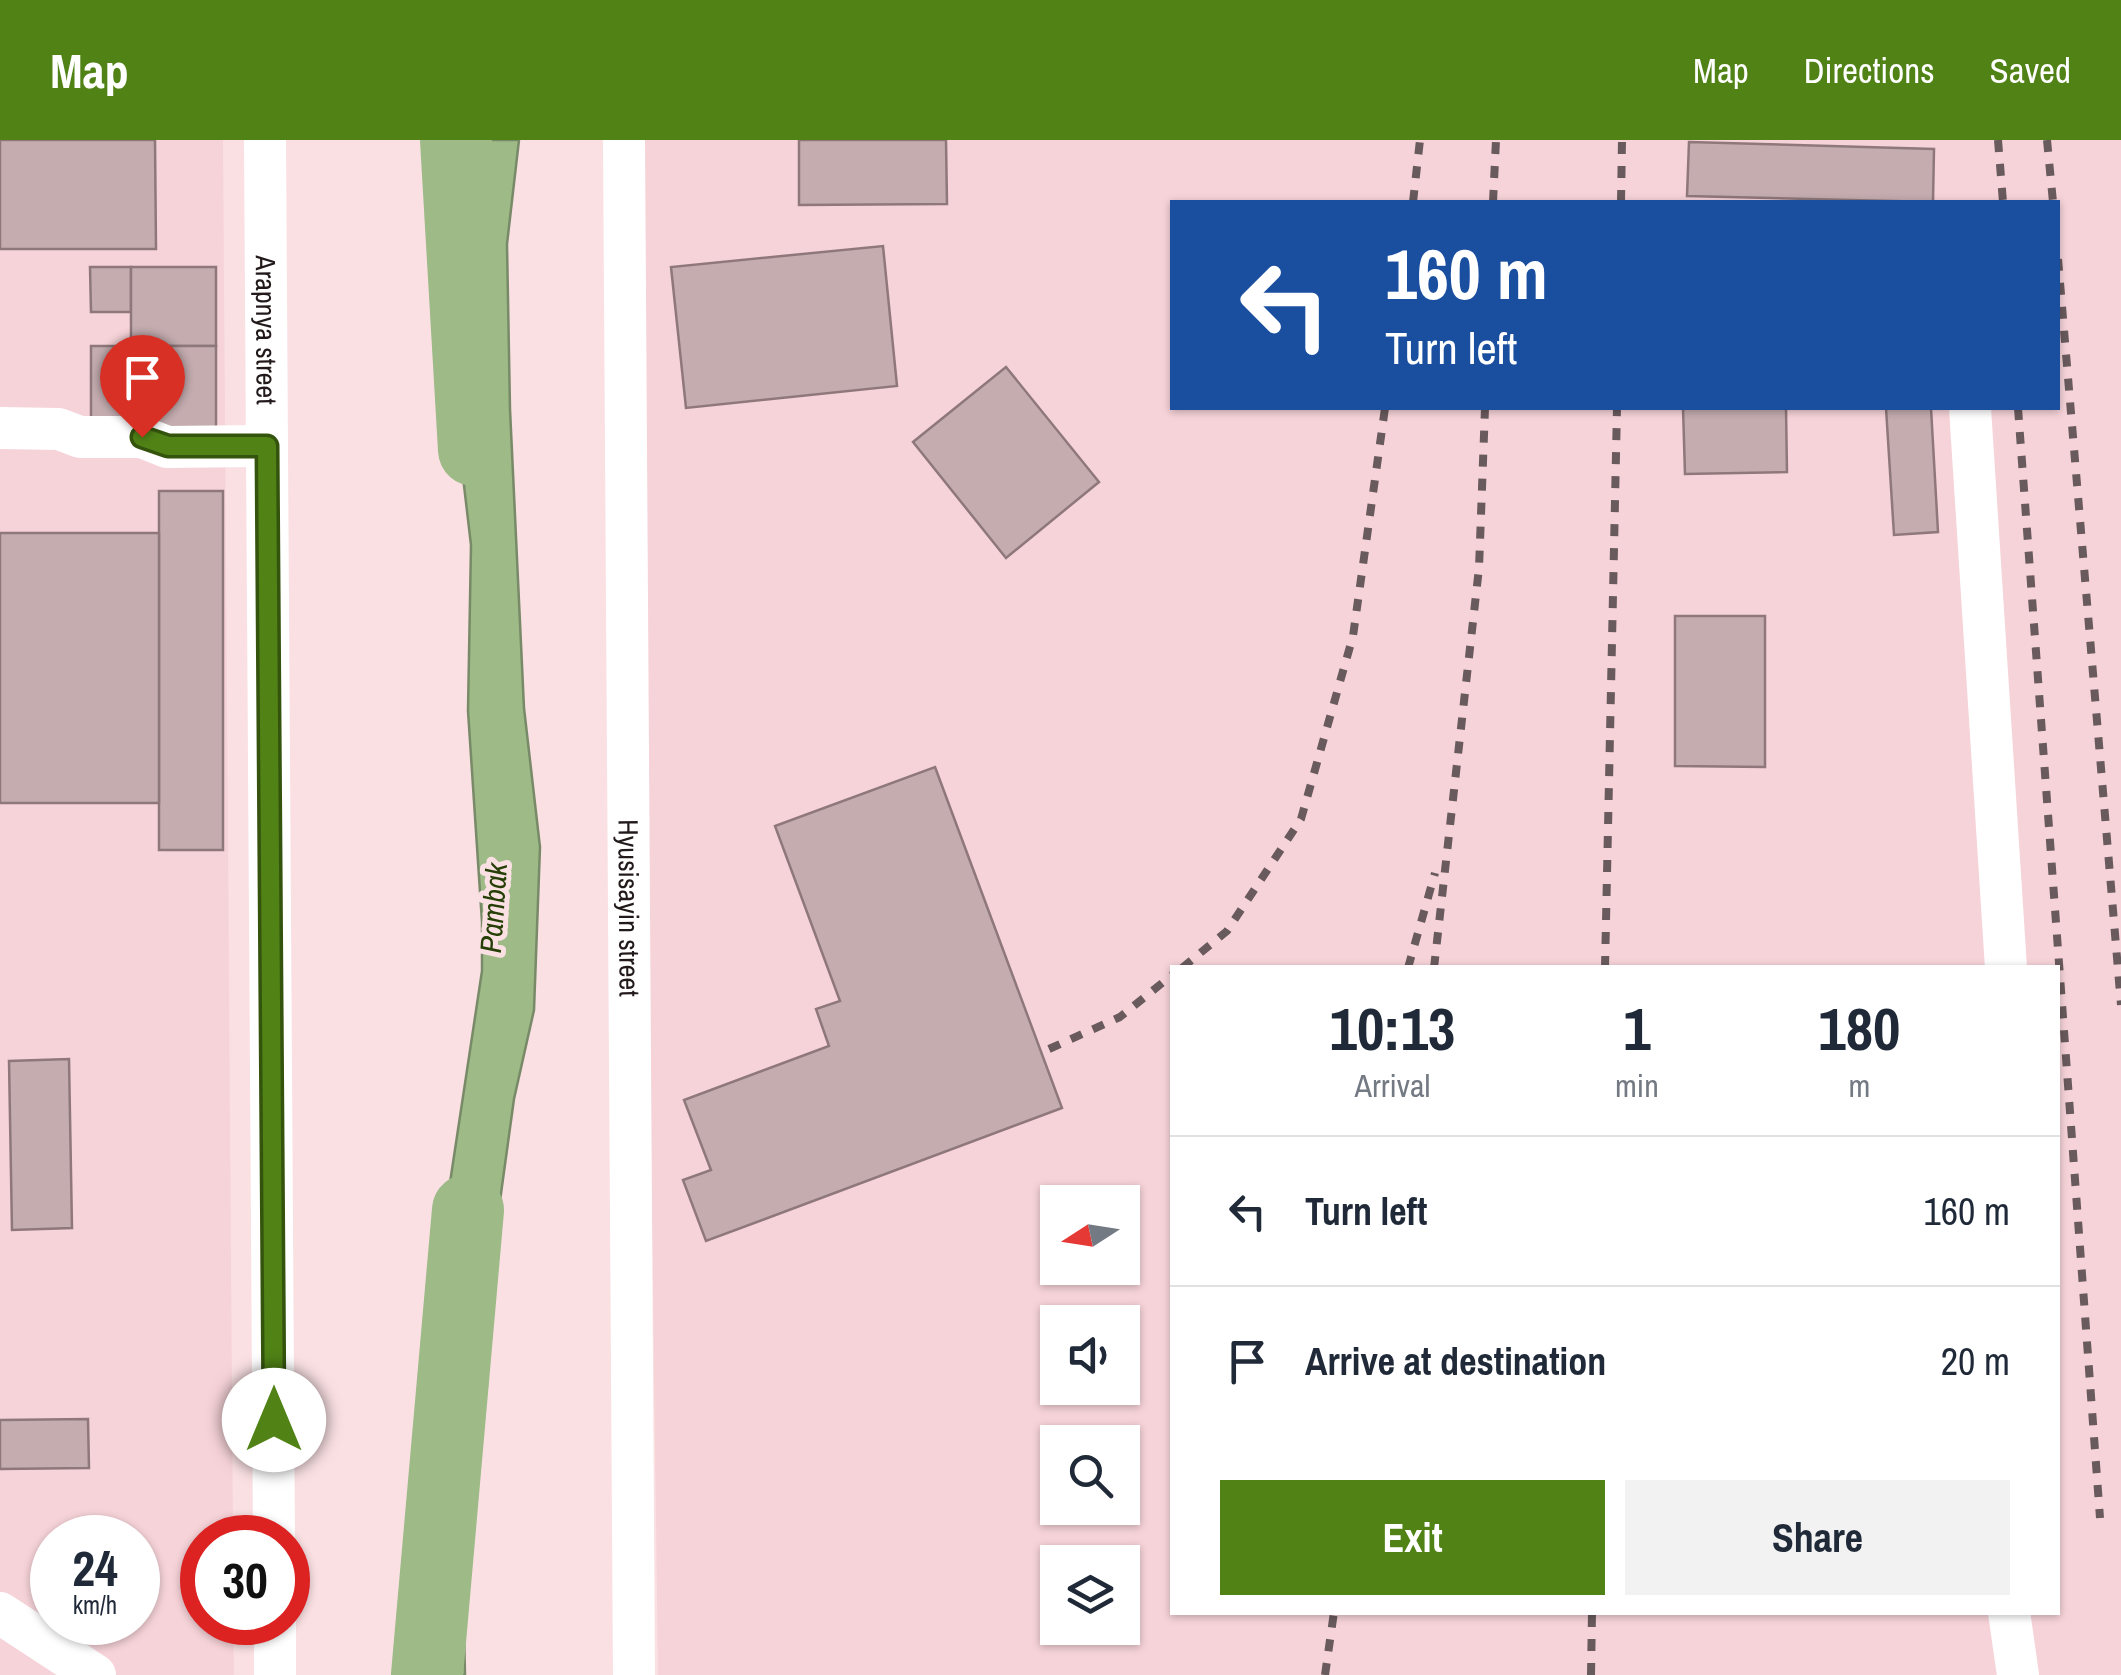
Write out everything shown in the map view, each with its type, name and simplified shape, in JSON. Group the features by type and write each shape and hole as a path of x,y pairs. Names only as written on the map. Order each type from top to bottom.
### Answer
{"street":[{"name":"Arapnya street","path":"265,140 274,1515"},
{"name":"Hyusisayin street","path":"624,140 634,1675"},
{"path":"1970,410 2006,965"},
{"path":"0,428 59,428 80,437 142,437 168,446 267,446"},
{"path":"0,1613 95,1675"},
{"path":"2008,1615 2018,1675"},
{"path":"275,1645 275,1675"}],"shaded area":[{"path":"0,140 223,140 233,1515 180,1515 180,1645 233,1645 234,1675 0,1675"},
{"path":"638,140 2121,140 2121,1675 658,1675"}],"water":[{"path":"446,140 519,140 507,244 510,409 524,708 540,847 534,1010 514,1099 484,1317 487,1385 468,1494 463,1586 465,1675 401,1675 401,1634 428,1528 445,1494 449,1430 466,1341 467,1330 447,1259 446,1209 482,971 468,711 471,545 459,443 469,348 457,201"}],"building":[{"path":"0,140 155,140 156,249 0,249"},
{"path":"799,140 946,140 947,204 799,205"},
{"path":"1689,142 1934,149 1933,200 1687,196"},
{"path":"883,246 897,386 686,408 671,267"},
{"path":"90,267 131,267 131,312 91,312"},
{"path":"131,267 216,267 216,346 131,346"},
{"path":"91,346 216,346 216,429 91,430"},
{"path":"1006,367 1099,482 1006,558 913,442"},
{"path":"1683,410 1786,410 1787,472 1685,474"},
{"path":"1886,410 1931,410 1938,532 1894,535"},
{"path":"159,491 223,491 223,850 159,850"},
{"path":"0,533 159,533 159,803 0,803"},
{"path":"1675,616 1765,616 1765,767 1675,766"},
{"path":"935,767 1062,1108 706,1241 683,1180 711,1170 684,1100 829,1046 816,1009 840,1001 775,826"},
{"path":"69,1059 72,1228 12,1230 9,1061"},
{"path":"88,1419 89,1468 0,1469 0,1420"}],"waterway":[{"name":"Pambak","path":"456,140 474,450"},
{"name":"Pambak","path":"427,1675 468,1210"}],"railway":[{"path":"1413,200 1420,140"},
{"path":"1493,200 1496,140"},
{"path":"1621,200 1622,140"},
{"path":"1998,140 2003,200"},
{"path":"2047,140 2053,200"},
{"path":"2060,283 2121,1005"},
{"path":"1186,965 1227,931 1301,819 1353,636 1385,410"},
{"path":"1434,965 1479,568 1485,410"},
{"path":"1605,965 1617,410"},
{"path":"2018,410 2059,965"},
{"path":"1409,965 1435,873"},
{"path":"1049,1049 1120,1017 1170,977"},
{"path":"2060,977 2100,1518"},
{"path":"1325,1675 1334,1615"},
{"path":"1591,1675 1592,1615"}],"route":[{"path":"142,437 168,446 267,446 274,1420"}]}
